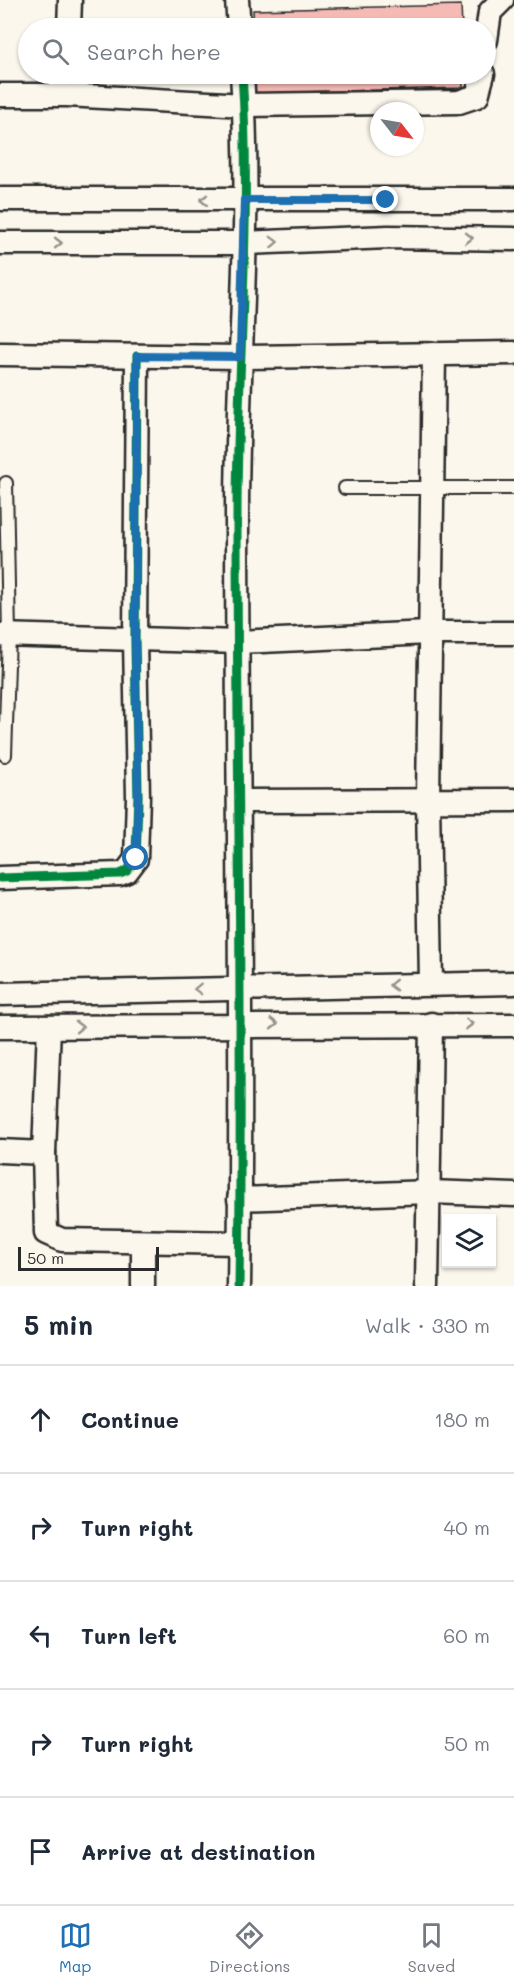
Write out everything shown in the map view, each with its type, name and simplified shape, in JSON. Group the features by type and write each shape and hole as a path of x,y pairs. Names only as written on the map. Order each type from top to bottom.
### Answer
{"street":[{"path":"69,18 70,0"},
{"path":"237,0 238,18"},
{"path":"489,18 490,12 502,0"},
{"path":"0,95 68,84 244,105 459,102 477,96 480,84"},
{"path":"239,1286 241,801 238,642 240,357 244,243 243,84"},
{"path":"0,199 514,199"},
{"path":"0,243 244,243 388,237 514,238"},
{"path":"0,354 240,357 514,353"},
{"path":"431,984 428,633 434,488 434,354"},
{"path":"0,878 120,874 134,863 138,797 135,640 137,356"},
{"path":"4,635 238,642 428,633 514,633"},
{"path":"241,801 514,800"},
{"path":"0,994 514,983"},
{"path":"427,1286 431,1024"},
{"path":"0,1027 514,1024"},
{"path":"49,1028 44,1153 46,1233 56,1240 240,1243"},
{"path":"0,1151 44,1153"},
{"path":"240,1199 429,1192 514,1195"},
{"path":"143,1243 143,1286"}],"lane":[{"path":"5,754 6,483"},
{"path":"345,488 514,488"}],"building":[{"path":"461,5 462,18 253,18 253,10"},
{"path":"255,84 463,84 463,88 255,93"}],"cycle path":[{"path":"239,1286 237,512 245,238 243,84"},
{"path":"0,878 120,874 127,871 136,859 138,797 135,640 137,356"}],"route":[{"path":"136,858 138,797 135,640 138,485 137,356 240,357 244,200 386,200"}]}
